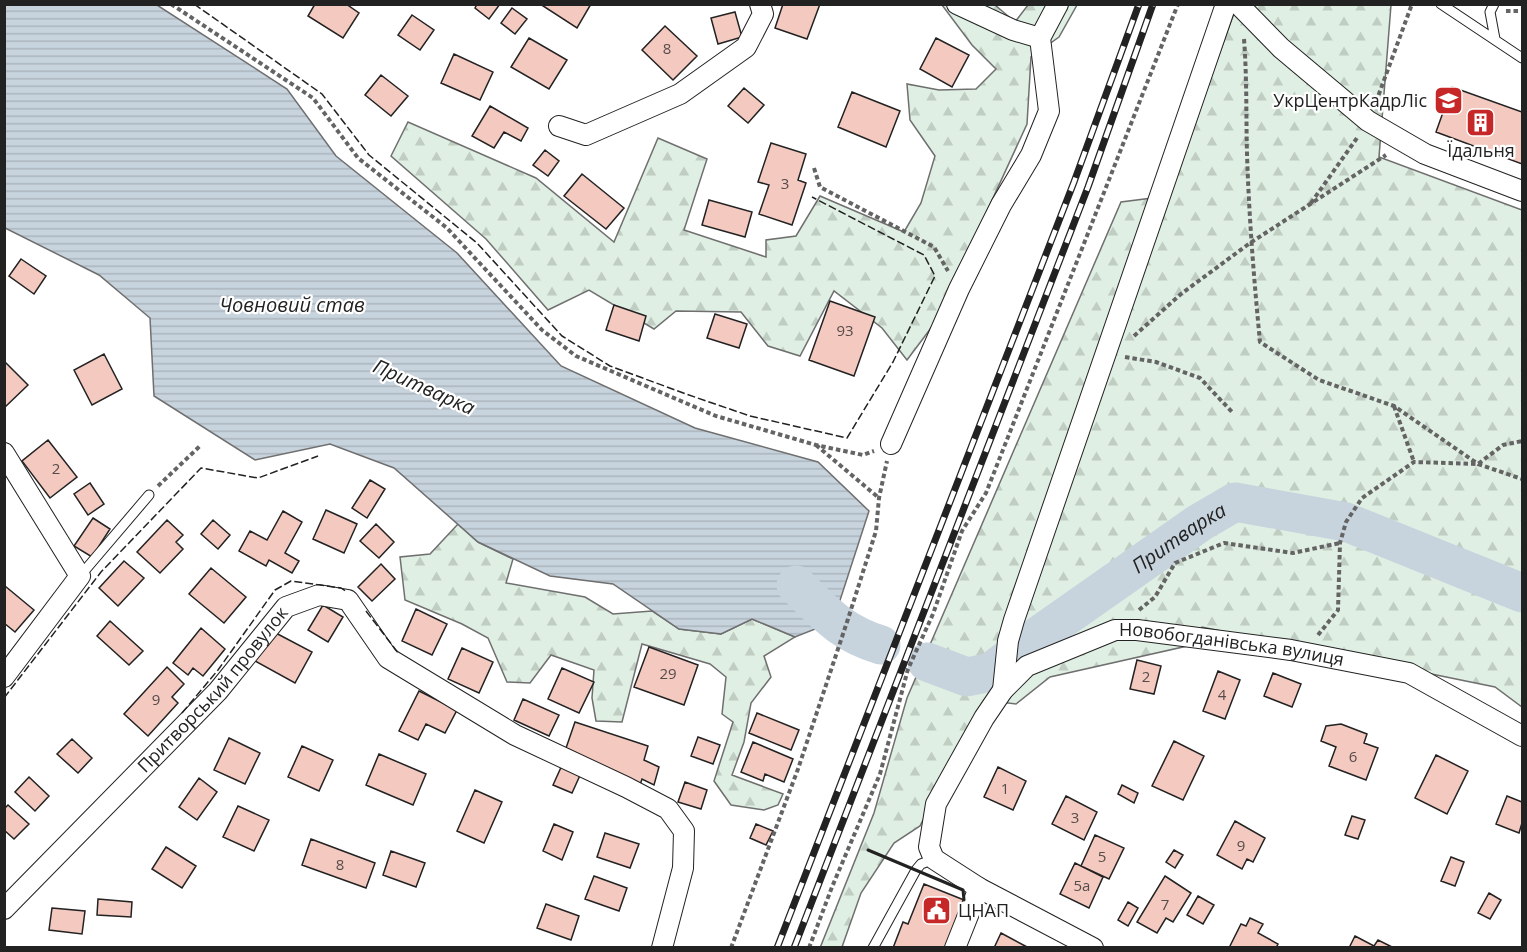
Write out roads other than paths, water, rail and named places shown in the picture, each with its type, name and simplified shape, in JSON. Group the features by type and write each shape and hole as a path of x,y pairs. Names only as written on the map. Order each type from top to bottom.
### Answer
{"street":[{"path":"559,126 585,135 680,94 746,47 763,14 760,4"},
{"path":"957,4 1013,30 1040,38"},
{"path":"891,444 959,289 1001,205 1031,155 1049,111 1040,38 1058,4"},
{"path":"1004,684 1008,641 1102,364 1235,6 1368,121 1425,154 1522,191"},
{"path":"4,453 80,576 4,677"},
{"name":"Притворський провулок","path":"4,909 218,691 286,607 319,595 348,600 388,658 515,735 668,809 684,831 683,868 662,948"},
{"name":"Новобогданівська вулиця","path":"934,858 929,847 936,804 1004,684 1027,666 1115,630 1148,631 1305,652 1408,673 1522,736"},
{"path":"934,858 979,888 1094,948"},
{"path":"956,948 979,888"}],"lane":[{"path":"1441,4 1522,58"},
{"path":"1494,4 1490,12 1495,39"},
{"path":"80,576 149,495"},
{"path":"873,948 916,870 921,864 934,858"}],"water":[{"name":"Човновий став","path":"4,5 157,5 287,89 336,156 457,253 561,366 695,428 818,462 869,511 833,622 795,637 752,619 721,634 679,629 613,584 550,576 478,542 394,468 330,444 255,460 154,396 150,318 99,275 5,228"}],"waterway":[{"name":"Притварка","path":"927,662 967,677 991,672 1038,636 1199,523 1235,502 1346,522 1522,593"},
{"name":"Притварка","path":"796,585 834,621 855,634 881,645"}],"railway":[{"path":"777,948 1074,182 1139,4"},
{"path":"794,948 1088,187 1153,4"}],"place":[{"name":"УкрЦентрКадрЛіс","path":"1448,101"},
{"name":"Їдальня","path":"1481,122"},
{"name":"ЦНАП","path":"937,911"}]}
